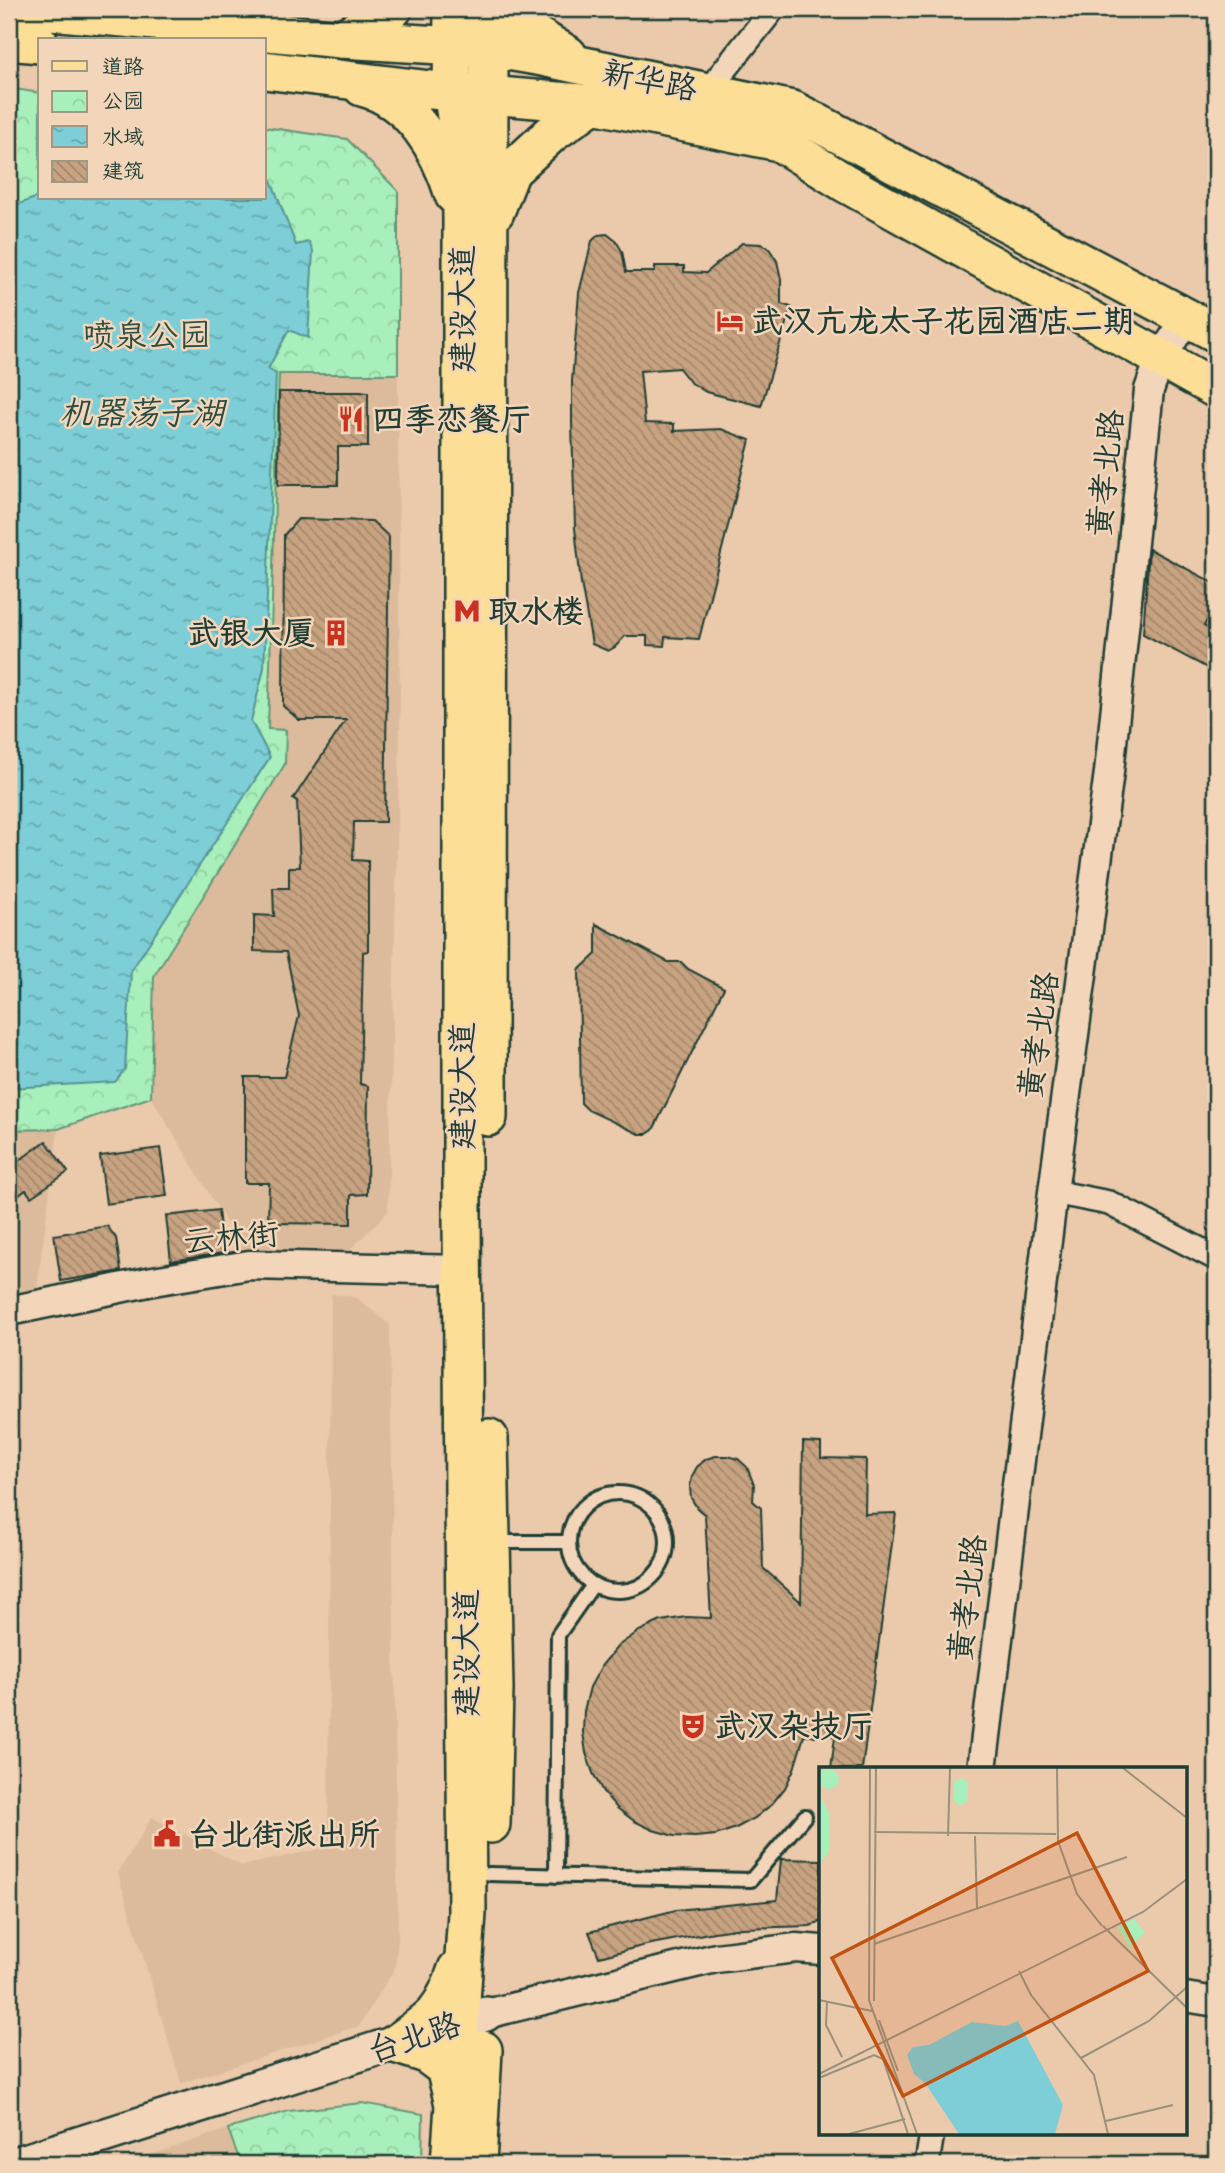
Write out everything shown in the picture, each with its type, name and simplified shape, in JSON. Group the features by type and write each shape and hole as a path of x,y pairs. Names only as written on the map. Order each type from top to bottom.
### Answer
{"main road":[{"name":"新华路","path":"30,9 341,39 489,48 793,110 1201,326"},
{"path":"341,39 393,9"},
{"name":"建设大道","path":"450,2164 454,2106 473,2018 489,1874 494,1689 487,1311 475,222 452,92 453,9"},
{"name":"建设大道","path":"477,2164 467,1913 463,1270 475,222 489,93 489,9"},
{"path":"508,9 537,36 590,68"},
{"path":"9,41 38,44"},
{"name":"新华路","path":"266,70 452,92 489,93 593,104 779,142 845,183 1216,389"},
{"path":"324,77 367,88 391,100 418,124 437,152 449,180 475,222 511,171 551,134 593,104"},
{"path":"395,2044 433,2018 449,1993 459,1963 467,1913"},
{"name":"台北路","path":"15,2164 473,2018"},
{"path":"395,2044 426,2054 445,2068 454,2106"}],"street":[{"path":"708,91 773,9"},
{"name":"黄孝北路","path":"982,1767 1108,772 1149,390 1160,359 1201,326"},
{"path":"1053,1192 1109,1203 1216,1258"},
{"name":"云林街","path":"9,1311 153,1281 249,1265 463,1270"},
{"name":"台北路","path":"473,2018 716,1958 796,1948 819,1950"},
{"path":"1186,1997 1216,2002"},
{"path":"927,2164 932,2134"}],"lane":[{"path":"606,1494 637,1496 650,1504 660,1516 666,1530 664,1561 655,1576 641,1586 626,1591 608,1591 593,1585 580,1574 572,1559 569,1542 572,1526 580,1511 592,1500 606,1494"},
{"path":"491,1542 569,1542"},
{"path":"556,1875 558,1635 593,1585"},
{"path":"489,1874 751,1880 805,1816"}],"shaded area":[{"path":"279,374 398,374 400,731 388,1212 350,1250 245,1253 151,1097 154,976 285,764 286,730 268,730"},
{"path":"58,1129 37,1288 9,1293 9,1130"},
{"path":"331,1294 356,1297 390,1325 398,1939 395,1968 359,2026 181,2083 118,1873 152,1817 242,1866 328,1847"},
{"path":"228,2129 241,2164 124,2164"}],"green space":[{"name":"机器荡子湖","path":"9,88 38,93 38,200 266,200 266,127 347,139 398,191 398,374 279,374 268,729 286,730 285,764 154,976 151,1097 58,1129 9,1130"},
{"path":"362,2103 423,2114 422,2164 241,2164 228,2129 289,2111"}],"water":[{"name":"机器荡子湖","path":"266,179 271,180 296,245 309,242 313,251 308,338 289,330 268,369 276,374 264,668 251,721 270,757 131,971 125,1069 115,1082 9,1088 9,200 12,200 14,206 38,197 38,200 266,200"}],"building":[{"path":"607,234 616,241 622,251 626,272 655,272 655,266 684,266 684,272 706,273 742,243 761,244 768,247 777,261 781,279 781,304 791,307 761,406 706,392 690,382 679,368 640,371 645,423 674,424 674,431 721,429 750,440 699,639 665,637 664,646 647,645 647,636 625,636 608,651 592,644 581,583 575,528 572,423 572,381 579,293 592,241 598,235"},
{"path":"279,392 368,392 368,447 338,447 338,485 278,485"},
{"path":"298,519 372,521 389,537 385,822 354,822 353,860 368,861 368,951 363,952 360,1084 368,1086 367,1194 351,1195 351,1224 268,1223 269,1183 245,1183 245,1077 284,1077 299,1016 286,952 254,951 254,915 274,916 273,888 289,888 289,867 300,867 297,801 293,799 346,720 299,720 283,706 284,535"},
{"path":"1149,549 1216,584 1216,602 1204,626 1216,632 1216,657 1209,669 1143,634"},
{"path":"596,924 668,962 681,962 688,969 724,988 653,1130 647,1134 639,1134 588,1110 581,1103 579,970 596,954"},
{"path":"46,1141 68,1172 31,1197 26,1190 9,1202 9,1168"},
{"path":"160,1148 167,1196 106,1204 100,1156"},
{"path":"218,1210 223,1253 171,1261 166,1216"},
{"path":"107,1226 116,1238 121,1271 61,1281 54,1235"},
{"path":"803,1442 821,1443 821,1458 866,1459 865,1514 896,1513 862,1767 831,1767 835,1736 804,1736 785,1788 771,1805 755,1818 716,1835 674,1836 634,1821 617,1808 603,1792 586,1753 584,1711 590,1687 602,1665 618,1646 639,1631 661,1621 686,1617 711,1618 705,1515 691,1498 690,1487 697,1467 706,1459 728,1456 738,1459 747,1467 754,1485 753,1501 761,1508 763,1568 801,1602"},
{"path":"781,1859 819,1860 819,1923 810,1926 742,1928 714,1932 599,1957 589,1932 676,1910 777,1900"}],"place":[{"name":"武汉亢龙太子花园酒店二期","path":"730,321"},
{"name":"四季恋餐厅","path":"351,419"},
{"name":"取水楼","path":"467,611"},
{"name":"武银大厦","path":"336,633"},
{"name":"武汉杂技厅","path":"693,1726"},
{"name":"台北街派出所","path":"167,1834"}],"park label":[{"name":"喷泉公园","path":"147,335"}]}
